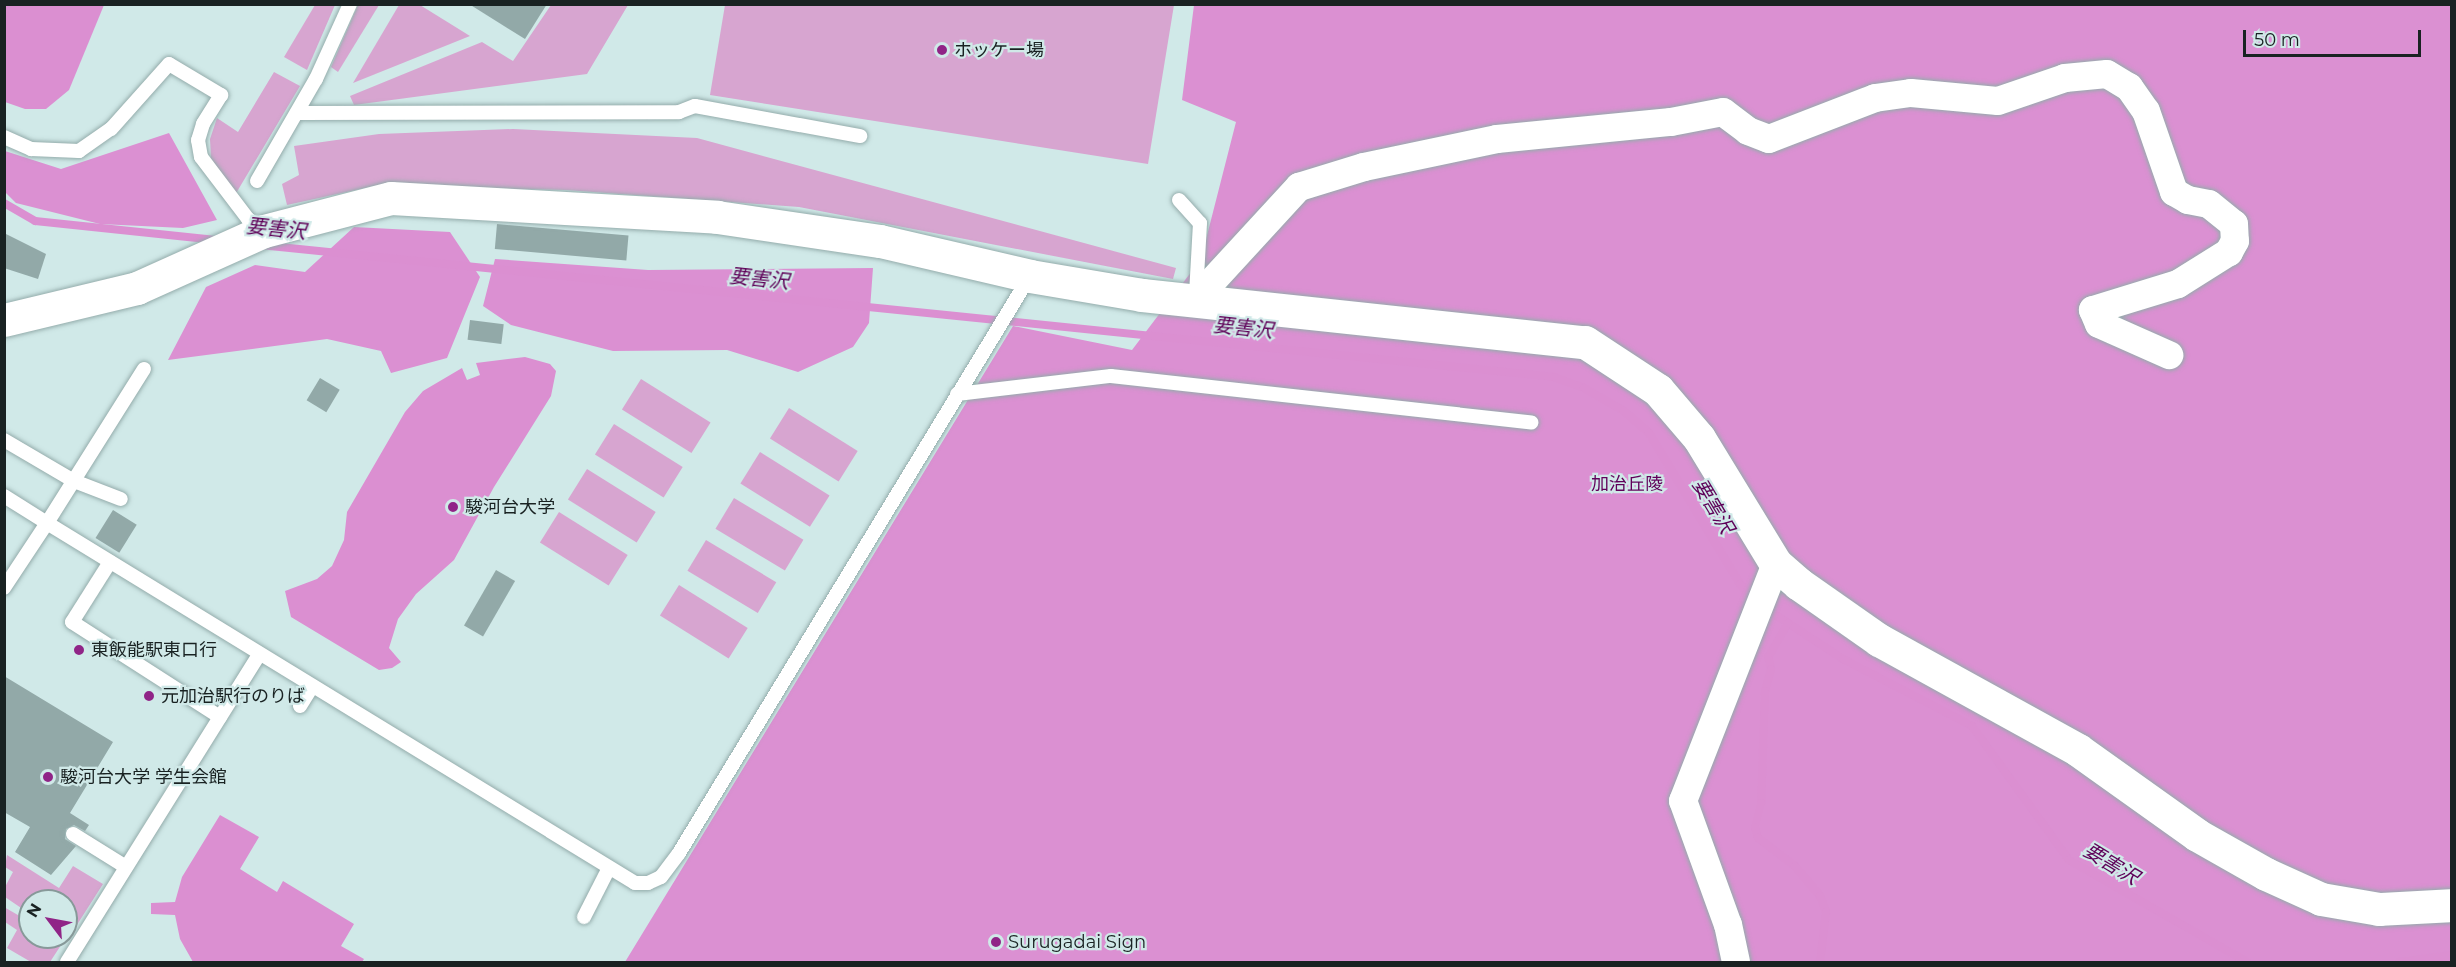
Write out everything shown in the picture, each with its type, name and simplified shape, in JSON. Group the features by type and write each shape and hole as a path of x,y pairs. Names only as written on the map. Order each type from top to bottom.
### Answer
{"street":[{"path":"1195,300 1299,188 1364,167 1497,139 1671,122 1723,112 1748,130 1768,139 1875,98 1938,93 1998,101 2065,78 2107,74 2129,87 2146,111 2174,192 2188,200 2210,204 2234,224 2235,241 2229,252 2178,285 2093,310 2099,324 2169,355"},
{"path":"4,320 137,288 263,232 391,198 717,217 880,240 1030,276 1195,300 1585,342 1658,390 1700,438 1770,577 1799,584 1879,640 2078,750 2197,835 2266,874 2321,899 2379,909 2451,905"},
{"path":"1736,963 1728,925 1683,801 1770,577"}],"lane":[{"path":"257,181 297,113 350,4"},
{"path":"4,137 31,149 79,151 111,129 169,64 221,95 203,124 198,140 201,157 248,219 263,232"},
{"path":"297,113 679,112 695,106 860,136"},
{"path":"1179,200 1200,223 1195,300"},
{"path":"4,496 259,655 609,868 635,883 648,883 661,877 679,853 1030,276"},
{"path":"4,588 144,369"},
{"path":"957,394 1111,376 1531,422"},
{"path":"4,440 74,481 121,499"},
{"path":"110,562 72,622 220,717"},
{"path":"67,963 259,655"},
{"path":"300,706 312,687"},
{"path":"73,834 126,867"},
{"path":"584,917 609,868"}],"shaded area":[{"path":"5,4 104,5 69,90 46,109 25,109 5,102"},
{"path":"315,5 335,5 307,70 284,57"},
{"path":"358,5 379,5 338,72 331,67"},
{"path":"399,5 420,5 470,36 353,83"},
{"path":"551,5 628,5 587,74 354,105 350,96 482,42 513,61"},
{"name":"ホッケー場","path":"725,5 1174,5 1148,164 710,95"},
{"path":"274,72 300,86 235,195 211,158 210,139 217,118 238,132"},
{"path":"513,129 697,138 1176,268 1173,279 799,207 566,190 374,186 287,205 282,184 299,175 294,146 379,134"},
{"path":"525,357 550,364 556,371 551,396 494,487 454,560 416,594 398,619 389,648 401,662 392,668 379,670 291,617 285,591 317,579 332,566 344,540 347,512 405,412 423,391 462,368 467,380 480,375 476,363"},
{"path":"641,379 711,422 691,453 622,410"},
{"path":"789,408 858,451 839,481 770,439"},
{"path":"614,424 683,467 664,497 595,455"},
{"path":"760,452 830,495 810,527 740,483"},
{"path":"587,469 656,512 637,542 568,500"},
{"path":"734,498 803,540 785,571 715,529"},
{"path":"559,512 628,555 609,585 540,543"},
{"path":"706,540 776,582 758,613 687,571"},
{"path":"679,585 748,628 729,658 660,616"},
{"path":"220,815 259,837 240,869 277,892 283,881 354,924 341,946 364,959 362,962 193,962 180,939 175,915 151,914 151,903 175,902 182,877"},
{"path":"7,855 59,888 73,866 103,884 78,923 78,889 18,889 18,906 5,897 5,887 13,872 5,867"},
{"path":"4,907 18,915 18,949 58,949 50,962 31,962 7,948 17,930 5,922"}],"green space":[{"name":"加治丘陵","path":"1194,5 2451,5 2451,962 625,962 1013,326 1132,350 1201,259 1236,122 1182,100"},
{"path":"169,133 217,220 183,228 100,224 16,203 5,192 5,151 61,169"},
{"path":"354,227 450,232 480,277 447,358 391,373 381,351 327,339 168,360 206,287 255,265 305,272"},
{"path":"495,259 648,270 873,268 869,323 853,347 798,372 727,350 613,351 511,325 483,306"}],"building":[{"path":"469,4 547,4 525,39"},
{"path":"497,224 628,236 626,260 495,249"},
{"path":"4,233 46,254 38,279 4,268"},
{"path":"470,320 504,324 501,344 468,340"},
{"path":"320,378 340,390 326,412 307,400"},
{"path":"113,510 137,525 119,553 96,538"},
{"path":"496,570 515,581 483,636 464,625"},
{"name":"駿河台大学 学生会館","path":"4,676 113,742 70,813 89,825 85,831 74,825 66,829 65,839 76,846 51,875 15,852 30,827 4,812"}],"waterway":[{"name":"要害沢","path":"4,203 35,221 216,240"},
{"name":"要害沢","path":"260,245 1554,377 1584,388 1624,411 1649,433 1740,584 1754,601"},
{"name":"要害沢","path":"1765,608 1843,659 1972,726 2069,860 2247,962"},
{"path":"1788,623 1768,657 1771,669 1765,691 1761,803 1755,827 1758,838 1795,866 1820,896 1826,912 1820,962"},
{"name":"要害沢","path":"2399,962 2452,955"}],"place":[{"name":"ホッケー場","path":"942,50"},
{"name":"駿河台大学","path":"453,507"},
{"name":"東飯能駅東口行","path":"79,650"},
{"name":"元加治駅行のりば","path":"149,696"},
{"name":"駿河台大学 学生会館","path":"48,777"},
{"name":"Surugadai Sign","path":"996,942"}]}
